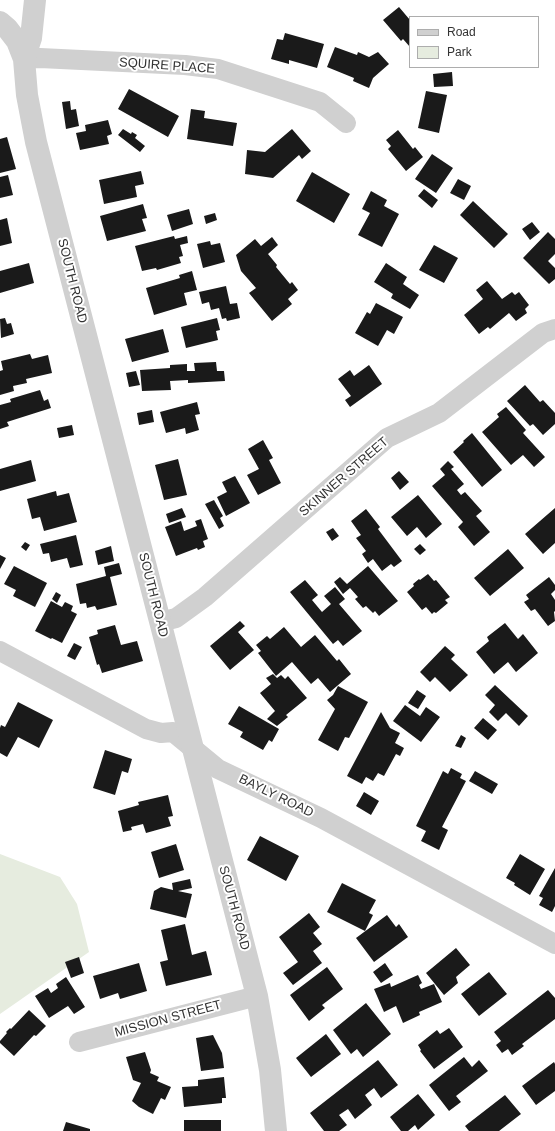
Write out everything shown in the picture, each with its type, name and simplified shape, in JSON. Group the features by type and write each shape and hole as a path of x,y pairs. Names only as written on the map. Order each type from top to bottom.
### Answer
{"street":[{"name":"SOUTH ROAD","path":"24,59 31,38 35,0"},
{"name":"SOUTH ROAD","path":"0,22 7,28 17,41 24,59 27,95 36,142 257,996 270,1070 276,1131"},
{"name":"SQUIRE PLACE","path":"24,59 40,58 185,65 218,69 320,102 346,123"},
{"name":"SKINNER STREET","path":"160,622 176,618 205,597 387,438 439,413 543,333 555,328"},
{"name":"BAYLY ROAD","path":"0,651 146,729 161,733 173,732 218,769 321,818 555,944"},
{"name":"MISSION STREET","path":"79,1042 257,996"}],"green space":[{"path":"0,854 60,877 77,904 89,952 0,1014"}],"building":[{"path":"399,7 409,19 409,46 403,39 401,41 383,20"},
{"path":"285,33 324,44 317,68 289,60 289,64 271,59 277,39 283,40"},
{"path":"335,47 357,55 358,52 369,57 378,52 389,64 373,78 369,88 353,81 354,78 327,67"},
{"path":"452,72 453,86 434,87 433,74"},
{"path":"129,89 179,116 168,137 118,109"},
{"path":"426,91 447,95 439,133 418,128"},
{"path":"70,101 71,110 76,109 79,126 66,129 62,102"},
{"path":"191,109 205,111 204,118 237,123 233,146 187,139"},
{"path":"108,120 112,134 107,136 109,144 80,150 76,133 86,131 85,125"},
{"path":"123,129 131,134 132,132 137,135 135,138 145,146 140,152 118,135"},
{"path":"292,129 311,151 302,159 299,155 273,178 245,174 247,150 265,152"},
{"path":"398,130 413,149 415,147 423,157 406,171 388,149 391,146 386,140"},
{"path":"7,137 16,169 0,173 0,139"},
{"path":"432,154 453,168 436,193 415,179"},
{"path":"141,171 144,184 135,186 137,197 104,204 99,180"},
{"path":"312,172 350,194 334,223 296,201"},
{"path":"8,175 13,195 0,198 0,177"},
{"path":"458,179 471,186 464,200 450,193"},
{"path":"424,189 438,200 432,208 418,196"},
{"path":"371,191 387,200 384,206 399,214 382,247 358,235 370,213 362,209"},
{"path":"473,201 508,234 494,248 460,215"},
{"path":"143,204 147,218 142,219 146,231 107,241 100,216"},
{"path":"189,209 193,224 172,231 167,215"},
{"path":"215,213 217,220 206,224 204,216"},
{"path":"7,218 12,243 0,246 0,220"},
{"path":"532,222 540,232 530,240 522,229"},
{"path":"548,232 555,239 555,254 548,261 555,268 555,279 549,284 523,258"},
{"path":"174,236 175,239 187,236 188,243 180,245 183,256 179,257 181,263 157,270 156,268 142,271 135,246"},
{"path":"272,237 278,245 268,254 277,265 276,267 290,284 292,282 298,290 288,299 292,304 272,321 249,293 256,288 241,271 236,255 255,239 261,246"},
{"path":"210,241 211,245 220,243 225,262 203,268 197,244"},
{"path":"434,245 458,258 444,283 419,270"},
{"path":"29,263 34,283 0,293 0,271"},
{"path":"386,263 407,277 403,284 419,295 410,309 391,298 393,294 374,282"},
{"path":"192,271 197,290 184,293 187,305 154,315 146,288 180,278 179,275"},
{"path":"487,281 502,299 512,292 515,295 519,292 529,305 525,309 527,313 516,321 509,313 490,329 488,327 479,334 464,315 483,299 476,290"},
{"path":"226,286 230,304 237,303 240,318 227,321 226,318 222,319 219,308 211,310 209,302 202,304 199,292"},
{"path":"376,303 403,317 394,334 387,330 378,346 355,333 367,312 370,314"},
{"path":"5,318 7,324 11,323 14,334 1,338 0,319"},
{"path":"217,318 220,330 216,331 218,340 186,348 181,327"},
{"path":"163,329 169,352 132,362 125,339"},
{"path":"30,354 32,359 48,355 52,373 26,379 27,383 13,386 14,391 0,395 0,371 3,370 1,361"},
{"path":"216,362 217,371 224,371 225,381 188,383 188,380 170,381 171,390 142,391 140,370 170,368 170,365 187,364 187,371 195,371 194,363"},
{"path":"369,365 382,384 350,407 345,400 351,396 338,379 350,370 354,376"},
{"path":"136,371 140,385 129,387 126,373"},
{"path":"525,385 540,402 543,400 555,413 555,424 543,435 533,424 530,426 507,401"},
{"path":"40,390 44,401 48,399 51,408 7,422 9,426 0,429 0,405 11,402 10,399"},
{"path":"197,402 200,414 195,415 199,430 186,434 185,428 166,433 160,412"},
{"path":"506,407 526,430 523,433 545,457 534,467 523,455 511,465 482,432 499,417 497,414"},
{"path":"152,410 154,422 139,425 137,413"},
{"path":"72,425 74,435 59,438 57,428"},
{"path":"472,433 502,470 482,487 453,452"},
{"path":"263,440 273,458 269,460 281,483 258,495 247,475 259,469 248,449"},
{"path":"178,459 187,495 164,500 155,465"},
{"path":"31,460 36,481 0,491 0,469"},
{"path":"448,461 454,467 451,469 464,484 457,490 461,495 465,492 482,511 476,516 490,532 474,546 458,527 463,522 432,486 445,475 440,469"},
{"path":"399,471 409,482 400,490 391,478"},
{"path":"235,476 250,503 226,516 217,497 227,492 222,482"},
{"path":"56,491 57,496 69,493 77,522 44,531 40,517 32,519 27,499"},
{"path":"418,495 442,524 426,538 417,527 407,536 391,517"},
{"path":"214,500 223,516 220,518 224,526 219,529 205,504"},
{"path":"182,508 186,517 169,523 166,514"},
{"path":"555,508 555,543 543,554 525,534"},
{"path":"366,509 380,527 378,529 402,561 394,567 391,564 382,571 373,559 368,563 362,554 366,551 356,538 361,535 351,521"},
{"path":"201,519 208,539 203,541 205,547 198,550 197,548 176,556 165,527 181,521 184,531 197,526 195,521"},
{"path":"333,528 339,536 332,541 326,532"},
{"path":"76,535 83,565 70,568 67,558 51,562 49,553 43,554 40,544"},
{"path":"25,542 30,545 26,551 21,547"},
{"path":"420,544 426,550 420,555 414,549"},
{"path":"111,546 114,561 98,565 95,551"},
{"path":"508,549 524,568 490,596 474,578"},
{"path":"0,555 6,558 0,569"},
{"path":"119,563 122,574 110,577 117,605 97,610 95,606 87,608 86,603 80,604 76,584 106,576 104,567"},
{"path":"14,566 47,583 35,607 13,596 16,590 4,584"},
{"path":"368,566 398,601 379,616 375,611 373,613 366,606 363,608 355,599 358,597 350,588 343,594 334,582 340,577 347,584"},
{"path":"428,574 434,581 436,580 450,597 445,600 448,603 436,613 434,612 432,614 426,607 422,610 407,592 414,586 413,584"},
{"path":"549,577 555,585 555,590 551,594 555,600 555,621 548,626 535,609 531,611 524,602 529,599 526,595"},
{"path":"305,580 318,595 312,600 322,612 331,604 324,596 335,587 345,599 339,604 362,631 343,646 338,640 333,644 290,592"},
{"path":"56,592 61,595 57,603 52,599"},
{"path":"51,601 62,607 65,602 73,606 71,611 77,614 62,643 35,631"},
{"path":"240,621 245,626 238,632 254,650 230,670 210,646"},
{"path":"505,623 518,639 523,634 538,653 516,672 508,662 494,674 476,652 489,641 487,637"},
{"path":"115,625 121,645 137,641 143,661 102,673 99,664 97,665 89,637 98,634 97,630"},
{"path":"284,627 301,647 315,635 337,661 339,659 351,674 330,692 318,678 311,684 292,662 276,676 258,653 261,651 256,645 267,636 270,639"},
{"path":"74,643 82,647 75,660 67,656"},
{"path":"445,646 455,655 451,659 468,675 450,692 435,677 430,682 420,672"},
{"path":"273,674 277,678 281,675 285,679 288,676 307,698 286,715 288,717 277,726 267,719 275,711 260,693 271,684 266,678"},
{"path":"495,685 528,716 519,726 506,713 498,721 489,712 495,705 485,695"},
{"path":"338,686 368,702 349,738 345,737 338,751 318,740 335,709 327,700 333,695"},
{"path":"417,690 426,696 418,709 408,703"},
{"path":"18,702 53,720 39,748 18,737 7,757 0,753 0,728 1,725 5,727"},
{"path":"405,705 420,716 426,707 440,717 421,742 393,721"},
{"path":"239,706 279,729 272,742 269,740 263,750 240,737 243,732 228,724"},
{"path":"381,712 390,728 400,733 395,743 404,748 400,756 396,754 384,776 378,773 373,781 366,777 362,784 347,776"},
{"path":"483,718 497,730 488,740 474,728"},
{"path":"461,735 466,738 461,748 455,746"},
{"path":"105,750 132,759 128,773 122,771 115,795 93,788"},
{"path":"451,768 462,774 460,778 466,781 442,827 448,830 439,850 421,841 426,831 416,826 443,771 448,774"},
{"path":"475,771 498,784 492,794 469,781"},
{"path":"364,792 379,801 371,815 356,806"},
{"path":"168,795 173,816 168,817 171,826 146,833 143,824 131,827 132,830 123,832 118,811 139,805 138,802"},
{"path":"260,836 299,856 286,881 247,860"},
{"path":"176,844 184,870 159,878 151,852"},
{"path":"520,854 545,869 530,895 506,878"},
{"path":"555,868 555,906 552,912 539,905 543,898 539,896"},
{"path":"190,879 192,888 178,891 192,894 186,918 150,909 154,891 161,887 173,890 172,883"},
{"path":"342,883 376,900 369,913 373,915 365,931 327,912"},
{"path":"309,913 320,927 313,933 322,944 313,951 322,963 293,985 283,973 298,962 279,937"},
{"path":"387,915 396,927 399,924 408,937 374,962 356,938"},
{"path":"185,924 192,955 206,951 212,975 166,986 160,962 168,960 161,930"},
{"path":"456,948 470,965 456,977 458,983 444,995 426,973"},
{"path":"79,957 84,973 71,978 65,962"},
{"path":"139,963 147,991 120,999 118,993 100,999 93,976"},
{"path":"385,963 393,975 381,983 373,972"},
{"path":"327,967 343,989 322,1005 325,1008 309,1021 290,995"},
{"path":"489,972 507,994 479,1016 461,994"},
{"path":"418,975 422,983 419,985 421,989 434,984 442,1002 419,1012 420,1015 403,1023 396,1006 384,1012 374,989 390,983 391,987"},
{"path":"66,977 85,1007 74,1014 68,1006 49,1018 35,996 48,988 51,993 58,988 56,984"},
{"path":"548,990 555,998 555,1019 522,1044 524,1046 512,1055 508,1049 502,1053 496,1045 501,1041 494,1032"},
{"path":"366,1003 391,1034 363,1057 357,1049 351,1054 333,1030"},
{"path":"29,1010 46,1026 36,1036 34,1035 14,1056 0,1043 0,1041 7,1033 6,1032 10,1028 11,1029"},
{"path":"449,1028 463,1047 434,1069 420,1051 421,1050 418,1045 437,1030 440,1034"},
{"path":"326,1034 341,1054 311,1077 296,1058"},
{"path":"213,1035 222,1053 224,1068 201,1071 196,1038"},
{"path":"145,1052 151,1070 150,1073 159,1077 157,1081 171,1087 165,1100 161,1098 153,1114 139,1107 132,1101 141,1083 133,1080 126,1057"},
{"path":"464,1057 472,1067 479,1060 488,1071 456,1096 461,1102 449,1111 429,1085"},
{"path":"378,1060 398,1085 381,1098 374,1088 365,1095 372,1105 355,1119 348,1109 339,1115 347,1125 339,1131 324,1131 310,1113"},
{"path":"554,1062 555,1091 536,1105 522,1086"},
{"path":"224,1077 226,1098 222,1098 222,1103 184,1107 182,1087 198,1086 198,1080"},
{"path":"418,1094 435,1115 418,1130 415,1125 408,1131 401,1131 390,1117"},
{"path":"505,1095 521,1114 499,1131 469,1131 465,1126"},
{"path":"184,1120 221,1120 221,1131 184,1131"},
{"path":"66,1122 90,1129 90,1131 63,1131"}]}
